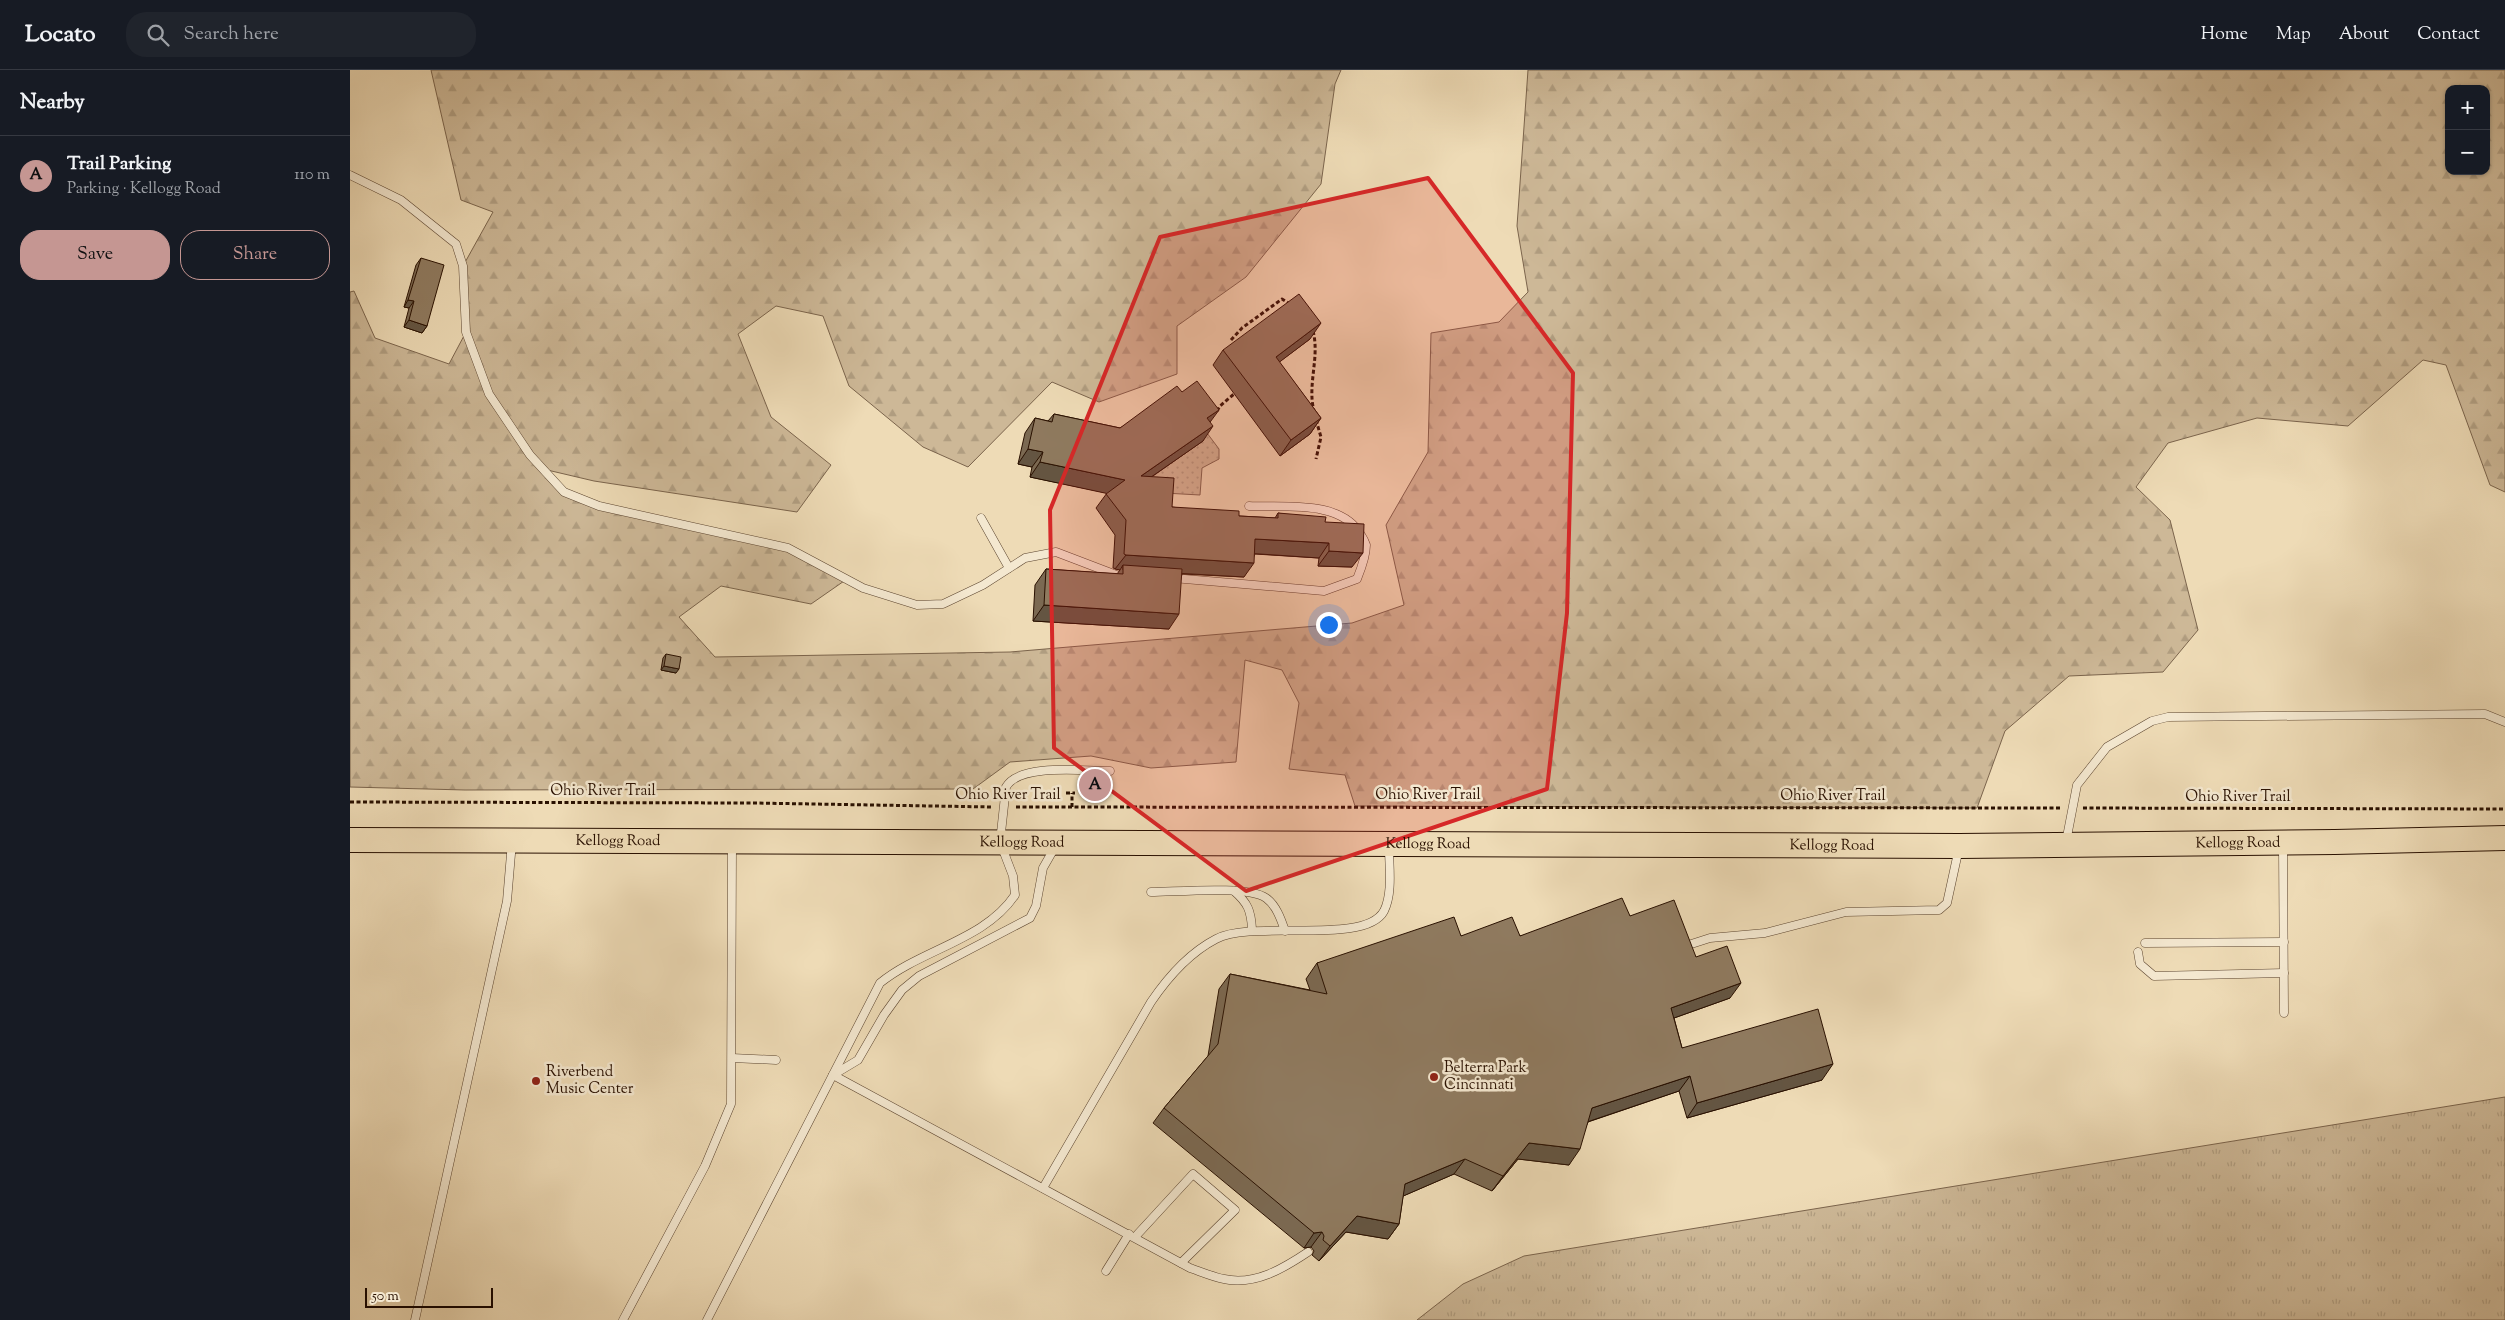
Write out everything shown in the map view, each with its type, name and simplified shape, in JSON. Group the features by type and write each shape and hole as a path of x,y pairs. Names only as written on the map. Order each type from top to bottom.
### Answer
{"main road":[{"name":"Kellogg Road","path":"350,840 1959,846 2283,843 2505,838"}],"lane":[{"path":"350,175 400,200 456,244 463,266 466,332 489,394 530,455 564,492 599,506 788,548 863,588 917,605 944,604 983,585 1025,558 1056,552 1082,560 1114,575 1132,576"},
{"path":"1167,578 1324,591 1357,579 1363,564 1366,544 1358,530 1344,516 1317,509 1249,506"},
{"path":"981,518 1009,568"},
{"path":"2066,845 2077,785 2107,747 2152,721 2168,717 2485,714 2505,722"},
{"path":"707,1320 880,983 898,968 978,930 1005,910 1015,895 1013,876 1000,842 1006,786 1017,775 1028,772 1110,771"},
{"path":"415,1320 507,901 512,840"},
{"path":"623,1320 705,1166 731,1104 732,842"},
{"path":"833,1075 858,1060 884,1015 902,990 919,976 1030,918 1036,906 1043,868 1058,842"},
{"path":"2283,843 2284,1013"},
{"path":"1043,1188 1151,1002 1168,978 1194,953 1216,938 1252,930 1336,930 1373,921 1383,912 1388,900 1388,845"},
{"path":"1680,947 1710,938 1765,933 1846,912 1939,910 1947,903 1959,846"},
{"path":"1234,891 1246,901 1251,914 1252,930"},
{"path":"1151,892 1251,892 1266,898 1278,913 1285,931"},
{"path":"2145,943 2284,942"},
{"path":"2138,952 2140,964 2154,976 2284,973"},
{"path":"732,1058 776,1060"},
{"path":"833,1075 1190,1268 1226,1280 1255,1278 1280,1271 1308,1252"},
{"path":"1106,1271 1132,1236 1193,1174 1235,1210 1181,1263"}],"path":[{"path":"1231,340 1242,328 1282,299 1295,307"},
{"path":"1309,326 1314,332 1315,358 1310,397 1321,437 1316,459"},
{"path":"1215,415 1220,406 1234,394"},
{"path":"1066,793 1074,793 1072,807"},
{"name":"Ohio River Trail","path":"350,802 753,803 1005,807 2505,809"}],"highlighted area":[{"path":"1428,178 1573,373 1567,613 1547,789 1246,891 1054,748 1050,510 1160,237"}],"green space":[{"path":"431,70 1341,70 1335,84 1321,184 1246,277 1177,326 1177,374 1099,402 1052,382 968,467 923,447 849,386 823,316 776,306 738,334 771,417 831,465 797,512 594,481 543,469 564,492 599,506 788,548 847,579 811,604 721,586 679,617 715,657 1010,652 1352,623 1404,605 1386,525 1428,452 1431,333 1499,322 1528,292 1517,226 1528,70 2505,70 2505,492 2490,485 2446,365 2423,360 2348,426 2257,418 2168,443 2136,487 2170,520 2198,630 2163,672 2069,676 2005,731 1977,808 1355,806 1345,775 1289,769 1299,703 1282,670 1245,660 1236,762 1151,768 1091,756 1010,762 973,789 465,790 350,787 350,292 354,291 375,338 449,364 466,332 463,266 493,212 461,200"},
{"path":"1207,433 1219,449 1219,459 1202,468 1200,495 1164,493 1145,482 1202,441"},
{"path":"2505,1097 2505,1320 1417,1320 1463,1284 1524,1256"}],"building":[{"path":"421,258 444,265 427,326 409,320 414,301 408,300"},
{"path":"1299,294 1321,323 1276,357 1321,418 1291,440 1223,350"},
{"path":"1197,381 1219,410 1207,418 1213,426 1141,476 1174,478 1172,507 1239,511 1239,516 1278,518 1278,513 1326,517 1325,522 1364,524 1363,553 1329,551 1329,543 1255,539 1254,563 1126,555 1124,554 1126,520 1106,494 1125,480 1040,462 1043,452 1028,449 1035,418 1052,422 1054,414 1120,428 1177,386 1182,392"},
{"path":"1123,565 1182,569 1179,614 1044,605 1046,569 1123,574"},
{"path":"666,654 681,657 679,669 664,666"},
{"name":"Belterra Park Cincinnati","path":"1622,898 1630,916 1674,900 1696,957 1727,946 1741,983 1671,1008 1682,1048 1818,1009 1833,1064 1697,1103 1690,1076 1592,1108 1580,1149 1529,1143 1503,1176 1465,1159 1405,1184 1399,1224 1357,1216 1330,1246 1323,1240 1322,1232 1314,1233 1164,1108 1218,1044 1230,974 1327,994 1317,963 1454,917 1461,936 1512,917 1520,936"}],"place":[{"name":"Trail Parking","path":"1095,785"},
{"name":"Belterra Park Cincinnati","path":"1434,1077"},
{"name":"Riverbend Music Center","path":"536,1081"}]}
